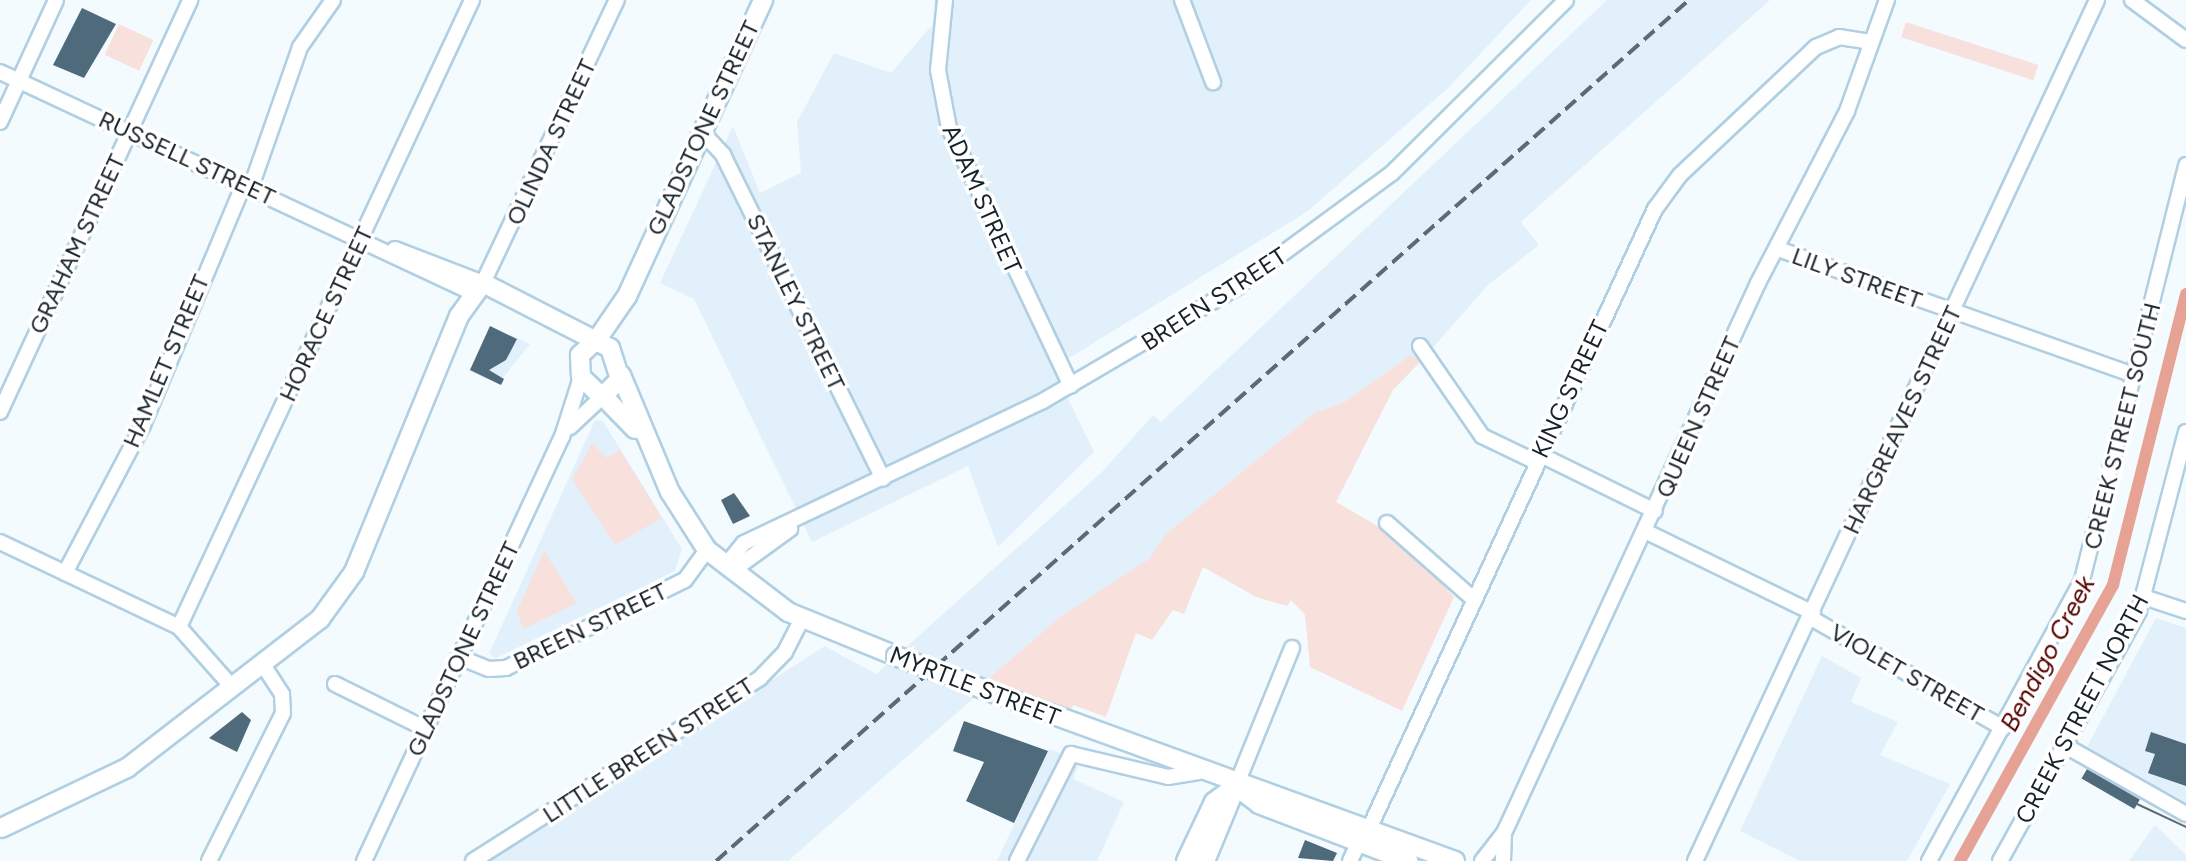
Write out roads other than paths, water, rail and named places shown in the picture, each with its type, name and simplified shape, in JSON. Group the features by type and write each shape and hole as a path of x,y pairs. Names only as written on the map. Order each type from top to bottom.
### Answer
{"main road":[{"name":"GLADSTONE STREET","path":"580,369 595,341 627,296 763,0"},
{"name":"RUSSELL STREET","path":"478,291 595,341 616,356"},
{"name":"RUSSELL STREET","path":"478,291 544,329 602,396"},
{"name":"OLINDA STREET","path":"0,828 127,768 262,663 339,578 418,420 478,291"},
{"name":"GLADSTONE STREET","path":"616,356 627,296"},
{"name":"MYRTLE STREET","path":"616,356 621,375 664,471 707,550 802,618 1364,836 1455,861"},
{"path":"602,396 621,375"},
{"name":"MYRTLE STREET","path":"602,396 621,408 729,568"},
{"path":"1186,861 1214,802 1236,786"},
{"path":"1205,861 1236,786"},
{"name":"MYRTLE STREET","path":"1364,836 1408,861"}],"street":[{"path":"0,122 55,0"},
{"name":"GRAHAM STREET","path":"0,412 190,0"},
{"name":"HAMLET STREET","path":"65,573 143,425 247,185 300,47 333,0"},
{"name":"HORACE STREET","path":"179,627 368,241 472,0"},
{"name":"OLINDA STREET","path":"478,291 617,0"},
{"name":"ADAM STREET","path":"945,0 939,70 949,128 1071,387"},
{"path":"1182,0 1213,82"},
{"name":"QUEEN STREET","path":"1482,861 1504,833 1778,249 1847,111 1869,42 1887,0"},
{"name":"HARGREAVES STREET","path":"1702,861 1709,840 2097,0"},
{"path":"2132,0 2186,40"},
{"name":"BREEN STREET","path":"729,568 805,518 1071,387 1200,312 1368,192 1503,68 1564,1"},
{"name":"KING STREET","path":"1350,861 1364,836 1538,458 1668,190 1816,47 1839,37 1869,42"},
{"name":"RUSSELL STREET","path":"0,72 478,291"},
{"name":"STANLEY STREET","path":"701,131 723,155 883,479"},
{"name":"CREEK STREET SOUTH","path":"1929,861 2082,580 2186,164"},
{"name":"LILY STREET","path":"1778,249 2134,375"},
{"path":"1420,346 1482,436 1655,511"},
{"name":"GLADSTONE STREET","path":"363,861 562,437 580,369"},
{"name":"GLADSTONE STREET","path":"562,437 602,396"},
{"name":"CREEK STREET NORTH","path":"2000,861 2144,597 2186,432"},
{"path":"1387,523 1472,598"},
{"name":"VIOLET STREET","path":"1645,531 1812,616 2003,728"},
{"path":"0,542 179,627 232,687"},
{"name":"BREEN STREET","path":"460,657 489,669 506,668 685,580 707,550"},
{"path":"2144,597 2186,611"},
{"name":"LITTLE BREEN STREET","path":"473,861 760,678 785,652 802,618"},
{"path":"1236,786 1292,648"},
{"path":"209,861 283,713 282,694 262,663"},
{"path":"335,684 426,729"},
{"path":"2064,745 2186,814"},
{"path":"1017,861 1065,759 1082,754 1172,778 1199,772"},
{"name":"QUEEN STREET","path":"1503,861 1504,833"},
{"name":"HARGREAVES STREET","path":"1695,861 1709,840"}],"waterway":[{"name":"Bendigo Creek","path":"1960,861 2113,585 2186,294"}],"tram line":[{"path":"2137,804 2186,827"}],"railway":[{"path":"716,861 1689,0"}]}
